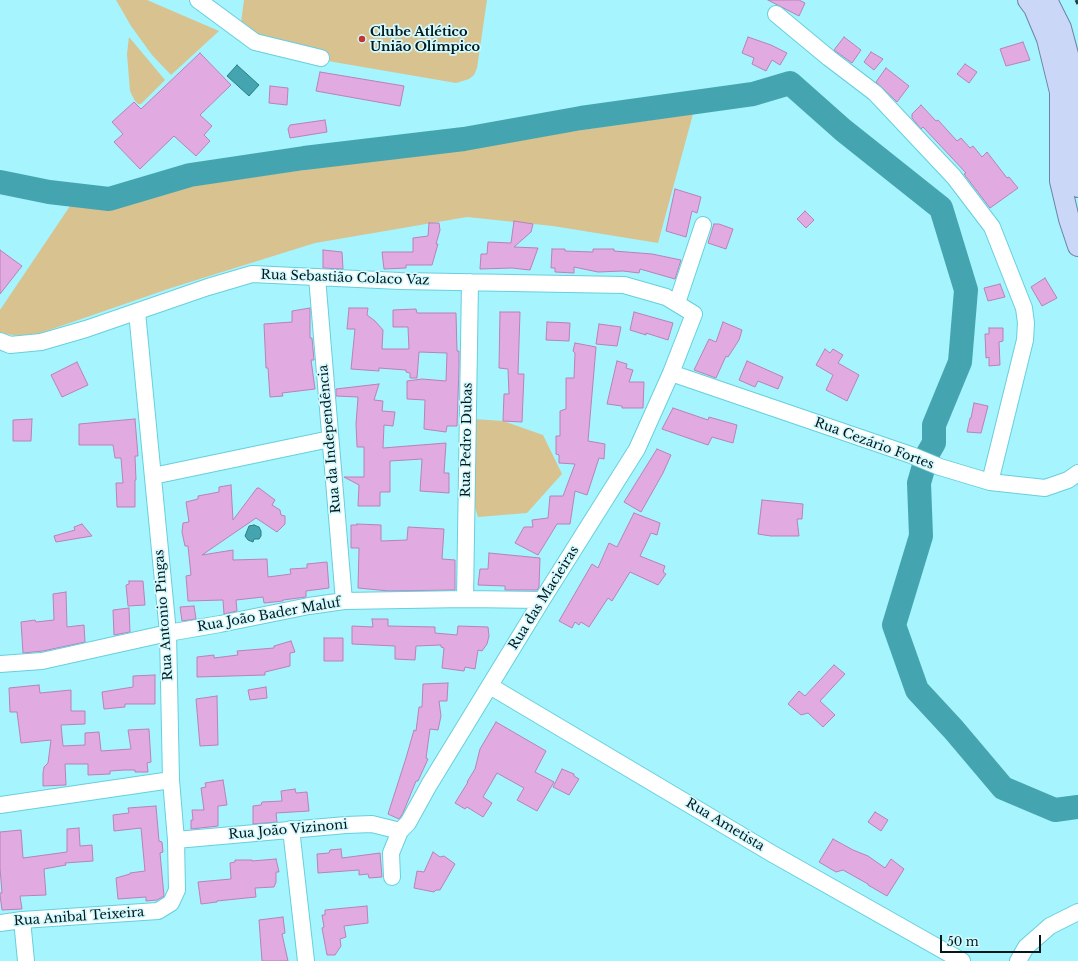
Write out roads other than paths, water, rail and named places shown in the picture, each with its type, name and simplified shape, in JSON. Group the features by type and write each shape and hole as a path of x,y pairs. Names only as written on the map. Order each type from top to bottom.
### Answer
{"main road":[{"path":"1028,0 1034,8 1047,39 1060,92 1060,181 1069,219 1078,246"},
{"path":"1047,0 1061,28 1069,58 1073,83 1076,179 1078,187"}],"street":[{"path":"198,0 255,42 321,58"},
{"path":"776,14 829,58 875,93 954,177 992,227 1024,308 1026,323 1025,340 990,482"},
{"path":"677,304 703,225"},
{"name":"Rua Sebastião Colaco Vaz","path":"0,341 10,344 41,342 86,329 208,287 252,274 400,281 624,284 666,297 694,314"},
{"name":"Rua da Independência","path":"317,277 344,601"},
{"name":"Rua Pedro Dubas","path":"465,599 470,282"},
{"name":"Rua Antonio Pingas","path":"137,312 168,633 171,780 176,840 177,890 171,903 158,911"},
{"name":"Rua das Macieiras","path":"392,877 391,853 400,831 408,823 429,785 542,600 637,449 671,373 694,314"},
{"name":"Rua Cezário Fortes","path":"671,373 911,455 940,467 990,482 1045,488 1068,480 1078,473"},
{"path":"153,476 330,439"},
{"name":"Rua João Bader Maluf","path":"0,664 42,661 168,633 344,601 465,599 542,600"},
{"name":"Rua Ametista","path":"490,686 764,849 962,961"},
{"path":"0,804 171,780"},
{"name":"Rua João Vizinoni","path":"176,840 291,829 372,824 400,831"},
{"path":"291,829 306,961"},
{"name":"Rua Anibal Teixeira","path":"0,923 22,920 158,911"},
{"path":"1018,961 1026,947 1050,926 1078,912"},
{"path":"22,920 26,961"}],"water":[{"path":"237,65 259,85 249,96 227,76"},
{"path":"254,525 259,527 261,536 259,539 254,539 253,542 248,540 245,536 249,526"}],"waterway":[{"path":"0,182 49,192 109,199 190,175 304,158 464,139 581,118 753,94 790,83 843,130 941,208 966,290 960,362 934,425 934,443 927,455 919,483 921,536 894,625 917,690 954,730 1003,788 1055,810 1078,807"}],"railway":[{"path":"1076,0 1078,4"}],"place":[{"name":"Clube Atlético União Olímpico","path":"362,39"}]}
